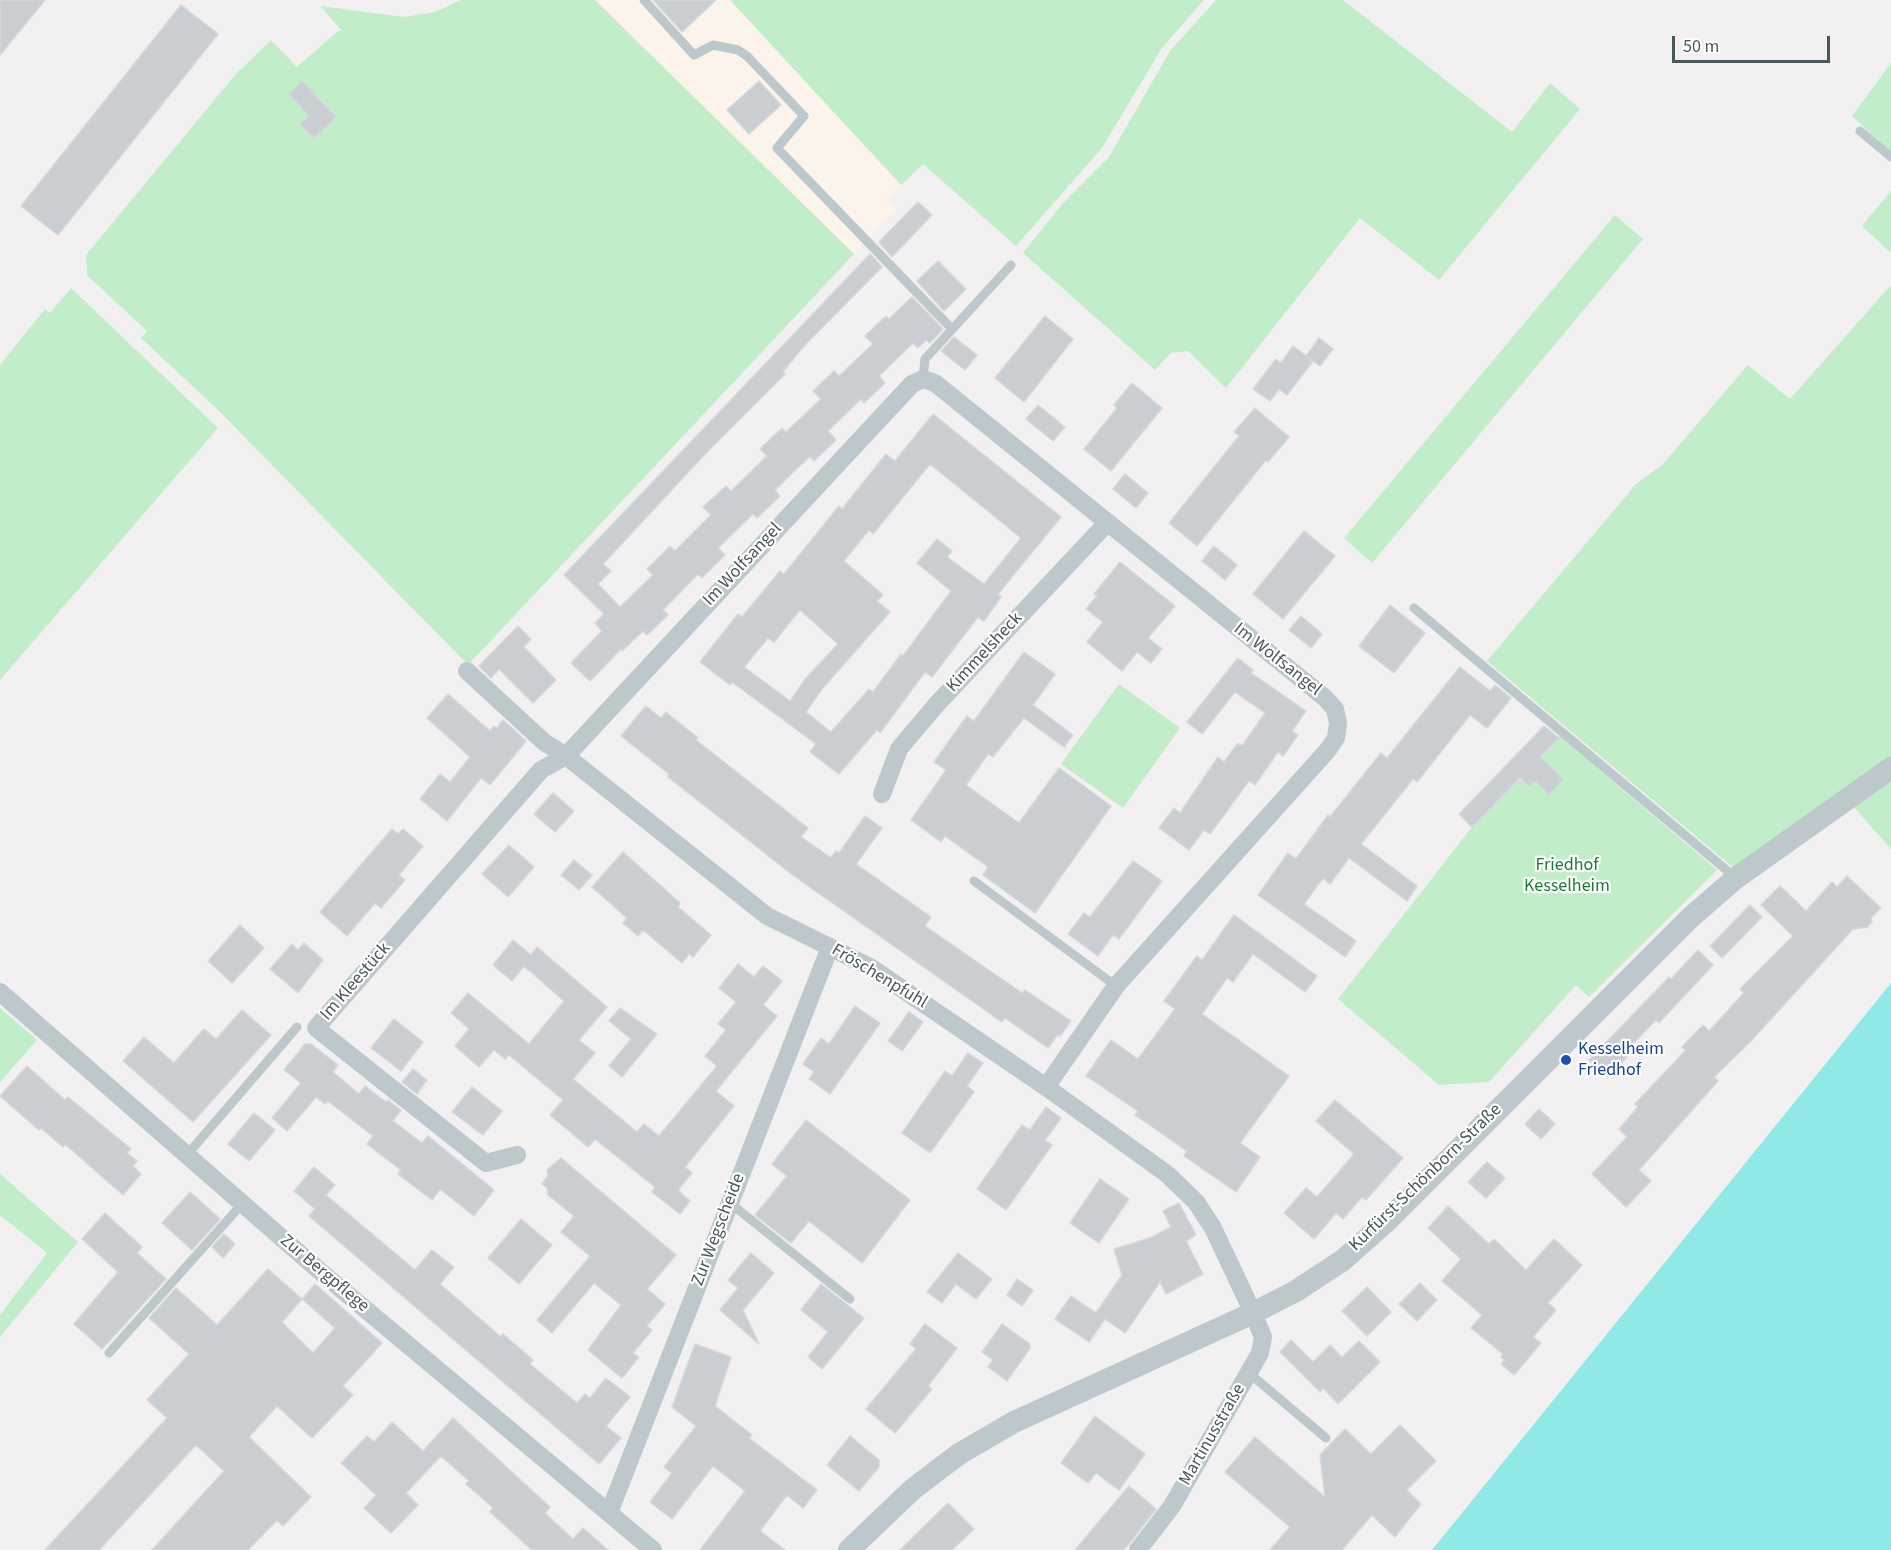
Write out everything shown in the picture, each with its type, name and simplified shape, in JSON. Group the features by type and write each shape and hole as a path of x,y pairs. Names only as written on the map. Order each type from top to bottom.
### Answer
{"street":[{"name":"Im Wolfsangel","path":"566,756 912,384 923,379 935,383 1325,699 1335,709 1338,723 1336,738 1327,751 1116,986 1046,1087"},
{"name":"Kimmelsheck","path":"882,794 899,749 928,714 1107,523"},
{"name":"Fröschenpfuhl","path":"467,671 544,742 566,756 767,916 870,967 1046,1087 1167,1174 1196,1202 1213,1228 1253,1313"},
{"name":"Im Kleestück","path":"517,1155 486,1163 316,1028 541,770 566,756"},
{"name":"Kurfürst-Schönborn-Straße","path":"849,1550 913,1489 959,1454 1014,1422 1253,1313 1296,1291 1343,1260 1387,1221 1691,917 1736,878 1891,768"},
{"name":"Zur Wegscheide","path":"609,1513 830,947"},
{"name":"Zur Bergpflege","path":"0,992 242,1204 653,1550"},
{"name":"Martinusstraße","path":"1146,1547 1260,1353 1263,1336 1253,1313"}],"lane":[{"path":"644,0 694,55 713,45 738,50 747,56 804,117 777,148 951,328"},
{"path":"1860,131 1891,157"},
{"path":"923,379 925,359 1011,265"},
{"path":"1414,608 1736,878"},
{"path":"974,881 1116,986"},
{"path":"186,1156 297,1027"},
{"path":"730,1203 850,1299"},
{"path":"109,1353 242,1204"},
{"path":"1249,1373 1326,1438"}],"shaded area":[{"path":"595,0 730,0 901,185 887,200 895,209 854,254"}],"green space":[{"path":"461,0 595,0 854,254 468,665 219,411 141,338 147,331 87,275 86,255 235,75 271,40 297,67 338,31 342,31 320,6 404,17 435,12"},
{"path":"730,0 1204,0 1162,48 1102,148 1016,246 923,164 901,185"},
{"path":"1216,0 1343,0 1512,132 1550,83 1580,109 1439,280 1360,218 1226,388 1188,351 1171,353 1155,370 1023,253 1063,203 1109,157 1170,51"},
{"path":"1891,63 1891,152 1852,116"},
{"path":"1891,191 1891,253 1862,226"},
{"path":"1615,215 1643,239 1372,563 1344,538"},
{"path":"1891,285 1891,757 1735,869 1487,661 1636,484 1663,464 1748,365 1790,399"},
{"path":"71,288 218,428 0,680 0,365 45,309 50,313"},
{"path":"1119,684 1180,728 1123,808 1061,764"},
{"name":"Friedhof Kesselheim","path":"1560,736 1717,870 1589,997 1576,985 1489,1082 1439,1085 1338,999 1472,827"},
{"path":"1891,780 1891,849 1853,806"},
{"path":"0,1008 37,1040 0,1082"},
{"path":"0,1174 78,1242 0,1337 0,1315 47,1253 0,1215"}],"water":[{"path":"1891,983 1891,1550 1432,1550"}],"building":[{"path":"0,0 45,0 0,55"},
{"path":"653,0 716,0 682,32"},
{"path":"181,5 218,34 58,235 21,206"},
{"path":"302,81 336,117 314,138 300,124 309,116 289,94"},
{"path":"759,81 781,105 749,134 727,110"},
{"path":"918,202 932,215 892,257 879,242"},
{"path":"870,254 882,267 803,347 783,372 785,374 707,452 603,564 611,571 598,584 620,607 653,575 647,569 670,546 675,551 711,515 703,507 726,486 731,491 767,456 760,449 782,428 786,432 821,399 813,391 834,371 839,376 873,344 865,336 886,316 889,319 912,297 943,329 930,343 926,340 918,348 913,343 879,376 885,383 864,403 861,399 828,431 836,440 814,461 810,456 775,490 780,496 757,518 753,514 718,548 725,555 702,578 698,574 663,610 668,615 647,635 643,631 622,651 621,649 590,681 571,663 602,631 595,623 604,614 564,575"},
{"path":"938,261 966,289 944,311 917,281"},
{"path":"1045,316 1073,339 1024,402 995,378"},
{"path":"954,337 977,355 965,370 941,351"},
{"path":"1319,338 1333,349 1320,366 1306,356"},
{"path":"1293,346 1313,361 1287,395 1279,389 1270,401 1253,389 1276,359 1281,363"},
{"path":"1132,383 1162,408 1111,471 1084,449 1117,408 1114,405"},
{"path":"1038,405 1065,427 1053,441 1026,419"},
{"path":"1255,408 1289,437 1268,462 1266,460 1197,546 1169,523 1239,436 1234,432"},
{"path":"933,414 1061,517 998,594 1001,597 984,621 978,617 932,677 925,672 880,733 877,730 839,774 810,752 816,744 732,682 730,685 700,662 738,614 742,617 780,571 784,574 839,506 842,509 886,454 895,461","holes":["930,464 1021,538 984,584 947,557 952,551 937,539 917,563 951,591 873,692 869,689 831,732 806,712 822,689 890,612 877,601 883,595 844,561 869,530 873,534","800,610 838,644 806,678 790,701 744,667 768,638 774,642"]},
{"path":"1125,474 1148,493 1136,508 1113,489"},
{"path":"1304,531 1335,556 1283,619 1253,594"},
{"path":"1214,546 1237,565 1225,580 1202,561"},
{"path":"1120,562 1175,606 1148,638 1162,649 1151,663 1137,652 1122,671 1087,642 1103,622 1086,609 1097,596 1094,594"},
{"path":"1390,605 1425,633 1394,673 1359,646"},
{"path":"1301,616 1322,634 1311,648 1289,630"},
{"path":"518,626 531,639 524,647 556,680 533,703 499,669 491,678 479,666"},
{"path":"1024,652 1055,674 1033,705 1073,735 1064,747 1024,718 993,757 988,754 966,785 1019,823 1059,768 1111,806 1035,913 983,875 988,867 945,836 941,842 911,820 946,770 934,762 967,716 974,721"},
{"path":"1238,658 1253,670 1251,673 1306,711 1292,731 1298,735 1283,756 1278,752 1255,785 1249,781 1210,834 1204,830 1189,850 1159,828 1174,808 1180,813 1218,757 1224,762 1238,743 1242,746 1265,713 1235,692 1202,734 1187,722"},
{"path":"1460,667 1490,691 1495,685 1511,698 1487,728 1470,715 1417,782 1413,779 1361,844 1417,886 1407,901 1349,858 1330,884 1323,878 1304,904 1356,941 1345,957 1258,895 1288,853 1296,859 1328,815 1330,817 1381,753 1387,758"},
{"path":"448,694 490,731 494,726 497,728 503,720 526,741 490,785 481,778 447,821 420,799 440,774 450,782 470,757 427,718"},
{"path":"646,706 661,718 666,712 698,738 696,740 808,828 801,837 831,858 836,851 839,853 865,816 882,828 856,864 931,917 925,926 1022,993 1025,990 1071,1021 1060,1036 1058,1034 1048,1048 1005,1018 1002,1022 794,876 668,777 669,774 621,736"},
{"path":"1544,726 1559,738 1540,757 1563,779 1549,795 1535,781 1529,787 1520,778 1472,827 1459,814"},
{"path":"553,793 574,811 555,832 534,814"},
{"path":"392,829 398,834 403,829 423,846 399,875 405,880 381,908 375,903 347,936 320,912"},
{"path":"509,845 534,867 508,897 482,874"},
{"path":"623,852 680,903 678,907 711,935 693,957 689,954 682,963 643,930 638,936 623,923 627,918 592,887"},
{"path":"574,860 592,875 579,890 561,875"},
{"path":"1133,861 1162,881 1119,939 1113,935 1098,956 1068,934 1084,913 1090,917"},
{"path":"1847,876 1881,908 1871,918 1872,922 1867,927 1853,929 1750,1042 1714,1077 1718,1081 1639,1170 1651,1181 1626,1207 1592,1174 1627,1137 1619,1129 1638,1107 1635,1104 1686,1050 1682,1047 1703,1025 1709,1031 1744,993 1740,989 1793,936 1761,905 1780,886 1806,911 1832,882 1837,887"},
{"path":"1750,905 1762,917 1722,958 1710,946"},
{"path":"1234,915 1317,976 1305,992 1253,954 1233,982 1227,978 1202,1014 1289,1076 1240,1143 1260,1157 1236,1192 1184,1156 1187,1151 1135,1115 1138,1111 1086,1076 1111,1040 1138,1059 1175,1009 1164,1001 1197,956 1202,960"},
{"path":"240,925 264,948 232,983 208,961"},
{"path":"513,940 531,955 537,947 607,1007 579,1040 595,1053 573,1079 637,1132 644,1124 659,1136 717,1066 705,1056 726,1030 718,1024 736,1002 719,988 738,964 754,977 763,966 782,981 763,1005 777,1016 716,1091 734,1106 685,1167 692,1173 678,1190 690,1201 680,1214 652,1192 655,1187 595,1139 588,1147 550,1115 563,1100 509,1055 505,1059 494,1050 479,1067 455,1046 469,1029 451,1013 468,993 529,1044 564,1001 524,966 512,981 493,965"},
{"path":"304,943 323,960 298,993 270,969 292,944 298,950"},
{"path":"1698,950 1713,965 1659,1023 1656,1020 1623,1054 1627,1057 1608,1077 1589,1060"},
{"path":"855,1006 880,1023 830,1094 809,1079 814,1072 803,1064 821,1038 829,1044"},
{"path":"620,1008 657,1034 622,1077 609,1066 631,1039 609,1021"},
{"path":"242,1010 271,1035 193,1122 123,1061 144,1037 174,1063 204,1029 216,1039"},
{"path":"909,1012 923,1022 902,1051 888,1041"},
{"path":"394,1019 423,1042 401,1071 371,1048"},
{"path":"305,1044 311,1044 338,1065 333,1072 359,1094 365,1086 401,1110 393,1121 422,1143 428,1136 494,1190 474,1216 440,1189 432,1200 398,1174 401,1170 367,1144 373,1136 328,1101 325,1104 316,1097 287,1131 272,1118 301,1083 284,1070"},
{"path":"968,1053 983,1063 967,1086 974,1092 930,1153 902,1133 945,1071 952,1076"},
{"path":"27,1066 65,1100 68,1097 131,1149 127,1153 137,1161 133,1166 141,1174 123,1195 65,1144 63,1147 41,1128 39,1130 0,1096"},
{"path":"413,1069 427,1080 417,1094 402,1082"},
{"path":"472,1087 502,1111 483,1135 452,1112"},
{"path":"1335,1100 1403,1158 1366,1200 1362,1197 1343,1219 1336,1213 1314,1239 1284,1213 1306,1188 1317,1197 1354,1154 1316,1121"},
{"path":"1046,1107 1061,1118 1045,1140 1052,1145 1006,1210 977,1189 1022,1125 1030,1130"},
{"path":"1539,1109 1555,1124 1541,1139 1525,1124"},
{"path":"254,1113 275,1130 249,1161 228,1144"},
{"path":"806,1120 910,1200 862,1263 809,1221 791,1243 755,1215 787,1176 772,1164"},
{"path":"561,1158 676,1255 647,1289 665,1304 647,1326 652,1330 633,1353 639,1357 622,1378 588,1350 621,1305 594,1283 552,1333 537,1320 590,1256 561,1232 574,1216 548,1195 547,1188 542,1184 548,1176 547,1170"},
{"path":"1487,1162 1505,1178 1486,1198 1468,1182"},
{"path":"314,1167 335,1185 326,1195 415,1270 432,1250 454,1267 440,1284 501,1337 503,1334 533,1360 530,1364 577,1403 585,1394 590,1398 606,1378 630,1397 606,1426 621,1438 599,1464 309,1216 315,1209 294,1191"},
{"path":"1100,1179 1129,1199 1099,1243 1070,1223"},
{"path":"190,1192 220,1219 192,1250 162,1223"},
{"path":"1179,1203 1196,1235 1186,1241 1203,1274 1166,1294 1160,1282 1125,1333 1105,1319 1089,1342 1055,1319 1071,1296 1096,1313 1122,1275 1114,1249 1150,1238 1171,1227 1163,1211"},
{"path":"1448,1206 1489,1244 1494,1239 1526,1270 1554,1239 1582,1265 1548,1303 1556,1310 1533,1337 1541,1343 1514,1375 1501,1364 1504,1360 1501,1357 1503,1354 1471,1328 1482,1315 1442,1281 1461,1259 1428,1228"},
{"path":"105,1213 142,1247 137,1253 166,1279 102,1349 74,1324 118,1272 82,1239"},
{"path":"521,1219 552,1245 519,1284 488,1258"},
{"path":"224,1234 235,1244 223,1258 212,1247"},
{"path":"751,1253 774,1273 743,1310 759,1344 720,1310 738,1288 728,1280"},
{"path":"958,1253 992,1279 976,1299 956,1284 942,1303 927,1292"},
{"path":"268,1269 302,1299 315,1284 382,1343 343,1386 353,1395 312,1438 277,1406 249,1437 311,1497 283,1526 277,1520 248,1550 152,1550 224,1471 196,1445 99,1550 45,1550 167,1418 147,1400 189,1354 149,1318 176,1288 217,1325","holes":["302,1299 335,1328 313,1353 282,1322"]},
{"path":"1017,1279 1033,1290 1022,1306 1007,1295"},
{"path":"1420,1283 1437,1300 1417,1321 1399,1304"},
{"path":"821,1284 864,1318 822,1369 808,1357 828,1332 801,1310"},
{"path":"1367,1287 1391,1312 1367,1336 1342,1311"},
{"path":"925,1324 957,1348 928,1386 932,1389 895,1433 866,1409 916,1349 910,1344"},
{"path":"1002,1324 1030,1344 1030,1348 1007,1381 988,1367 993,1360 982,1352"},
{"path":"1291,1340 1313,1362 1330,1345 1342,1357 1359,1341 1380,1362 1338,1404 1323,1388 1320,1392 1280,1352"},
{"path":"695,1344 731,1357 715,1406 752,1435 749,1438 817,1490 803,1508 787,1495 760,1531 785,1550 700,1550 745,1491 713,1466 672,1519 650,1502 672,1473 664,1467 696,1426 672,1407"},
{"path":"1095,1416 1145,1454 1119,1490 1096,1473 1088,1483 1061,1463"},
{"path":"453,1418 550,1507 545,1513 573,1539 583,1528 608,1550 532,1550 490,1512 493,1508 466,1484 469,1481 441,1456 406,1493 418,1505 391,1533 364,1508 376,1495 341,1463 367,1436 374,1442 392,1422 423,1451"},
{"path":"1400,1425 1436,1461 1407,1490 1421,1504 1395,1537 1372,1515 1342,1550 1270,1550 1290,1527 1225,1472 1255,1437 1325,1497 1320,1455 1345,1429 1371,1454"},
{"path":"850,1436 879,1460 879,1467 859,1491 827,1465"},
{"path":"1129,1486 1156,1509 1129,1544 1123,1550 1075,1550"},
{"path":"948,1503 974,1529 952,1550 900,1550"}],"place":[{"name":"Kesselheim Friedhof","path":"1566,1060"}]}
